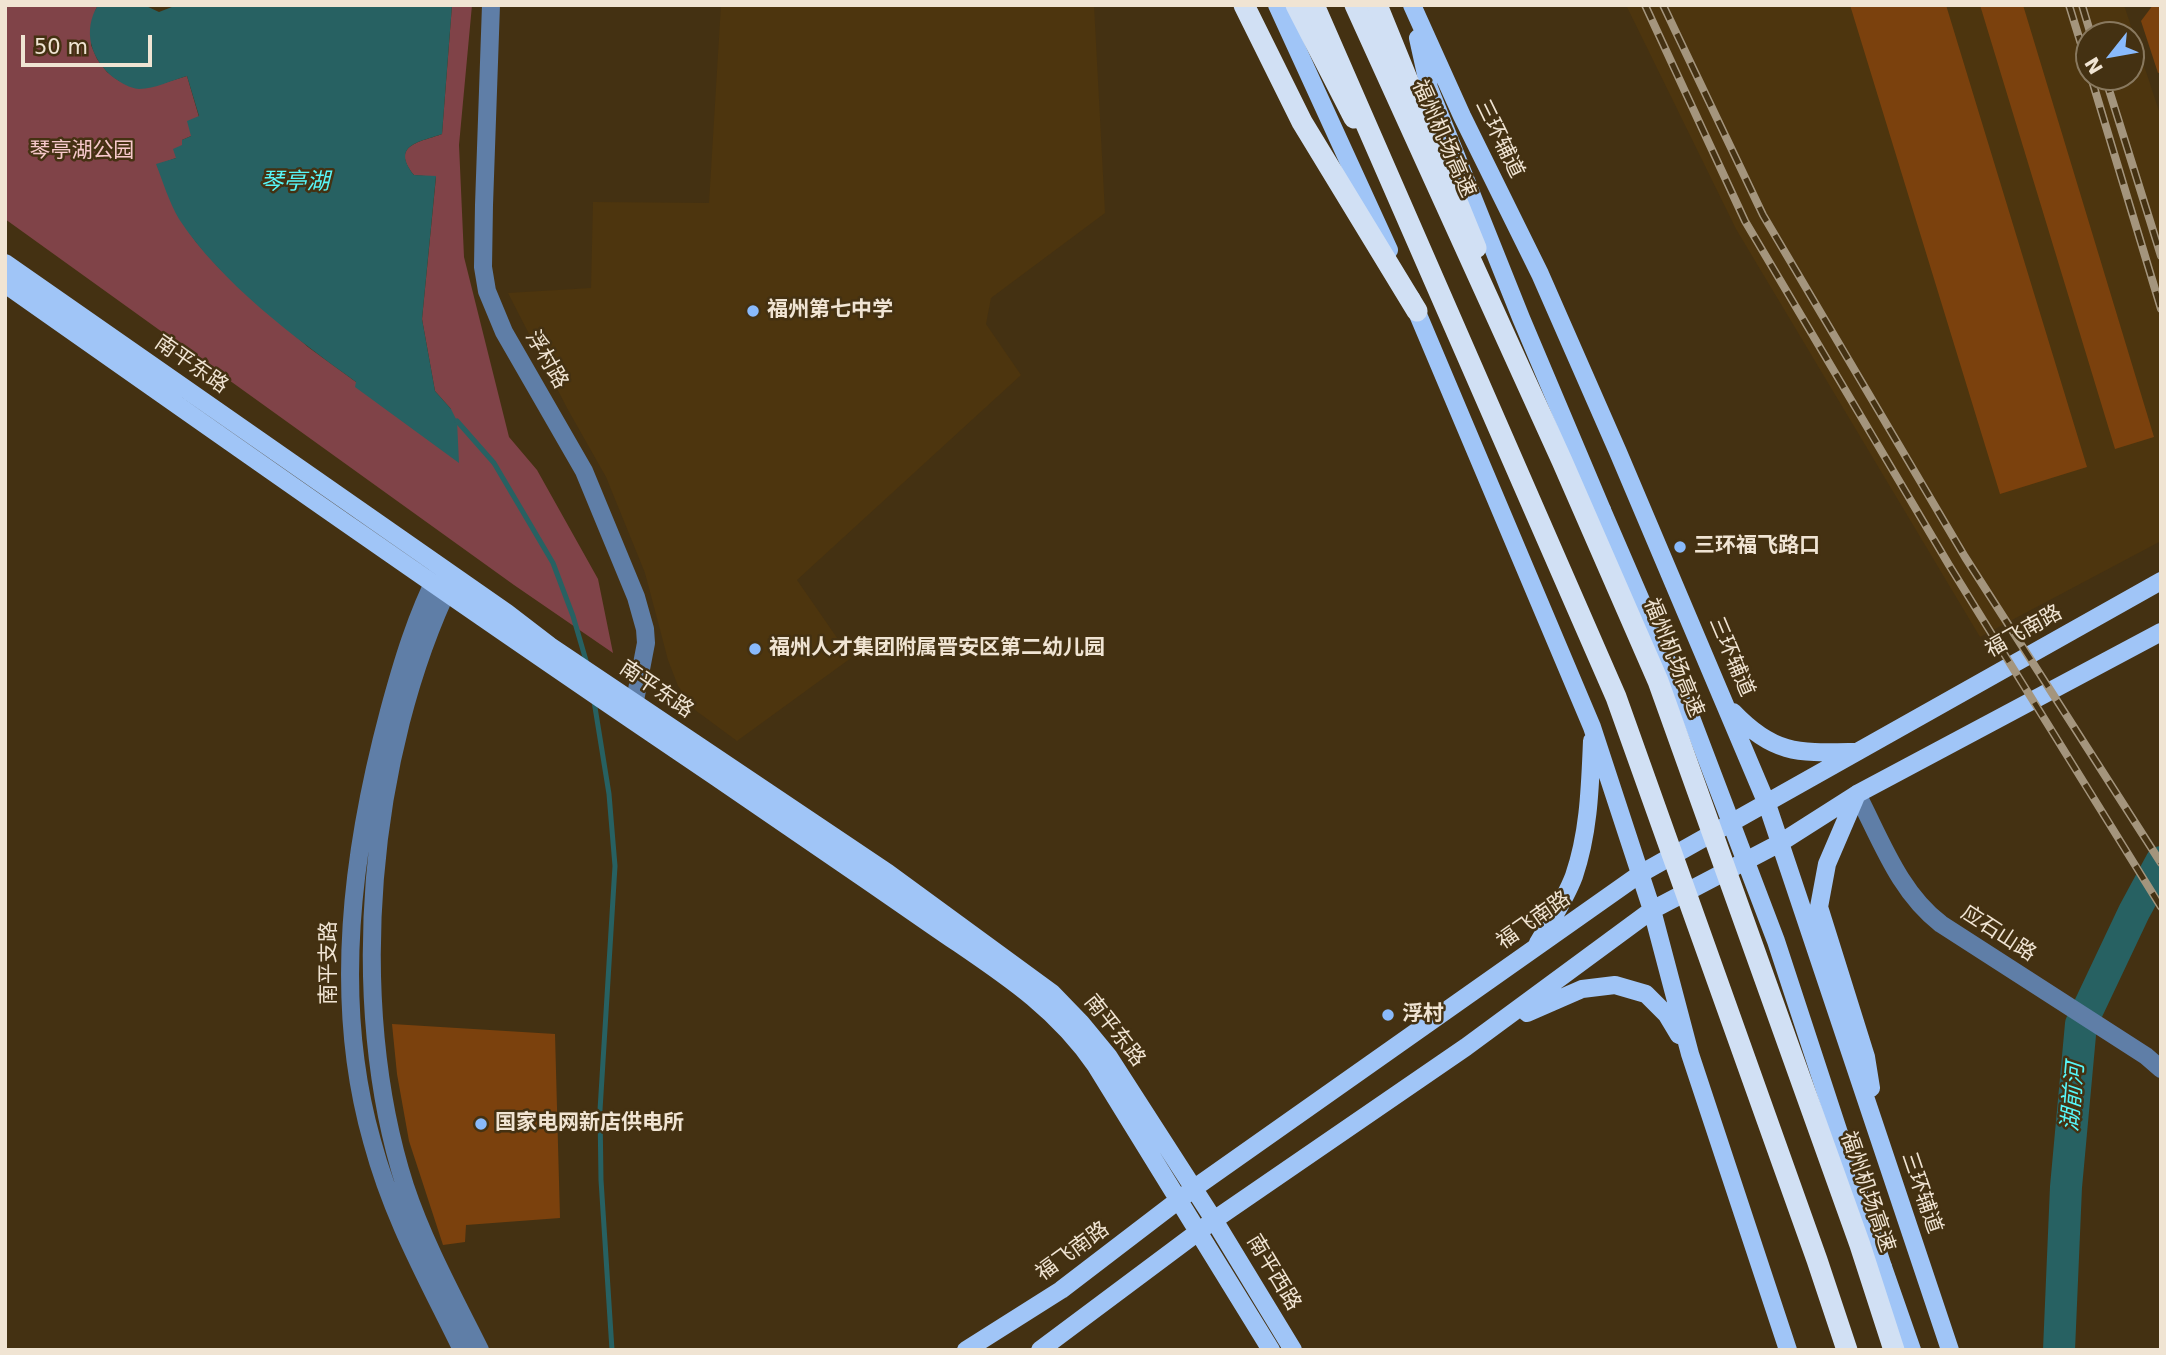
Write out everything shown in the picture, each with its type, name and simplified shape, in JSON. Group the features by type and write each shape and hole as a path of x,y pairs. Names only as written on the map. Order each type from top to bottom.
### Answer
{"highway":[{"path":"1244,5 1302,122 1417,312"},
{"path":"1296,5 1414,235"},
{"path":"1314,5 1616,697 1813,1247 1847,1350"},
{"name":"福州机场高速","path":"1355,5 1562,461 1658,681 1860,1245 1894,1350"},
{"path":"1377,5 1562,461"}],"main road":[{"path":"1278,5 1417,312 1592,727 1652,910 1690,1054 1788,1350"},
{"path":"1411,5 1429,88 1526,331 1687,707 1776,941 1912,1350"},
{"name":"三环辅道","path":"1411,5 1540,274 1727,705 1767,804 1950,1350"},
{"name":"南平东路","path":"5,262 443,581"},
{"name":"南平东路","path":"5,284 550,654 1050,1010 1082,1045 1199,1233"},
{"name":"福飞南路","path":"966,1350 1061,1290 1193,1189 1640,874 2161,581"},
{"path":"1040,1350 1214,1220 1466,1046 1652,910 1780,843 1857,794 2161,632"},
{"name":"南平东路","path":"550,654 614,689 629,712 888,873 1052,993 1109,1057 1214,1220"},
{"path":"1727,705 1746,726 1776,746 1796,752 1857,752"},
{"path":"1535,948 1573,878 1584,839 1590,801 1592,727"},
{"path":"1857,794 1827,864 1819,907 1866,1057 1879,1140"},
{"path":"1466,1046 1541,1005 1582,989 1615,985 1646,994 1667,1015 1690,1054"},
{"name":"南平西路","path":"1214,1220 1293,1350"},
{"name":"南平西路","path":"1199,1233 1271,1350"}],"street":[{"name":"浮村路","path":"491,5 483,267 487,291 504,332 584,471 636,597 646,643 629,712"},
{"name":"南平支路","path":"443,581 405,652 371,780 355,877 351,987 359,1088 381,1172 411,1250 461,1350"},
{"name":"南平支路","path":"443,581 418,658 393,757 377,871 371,977 379,1074 405,1185 429,1246 480,1350"},
{"name":"应石山路","path":"1857,794 1898,876 1921,908 1941,924 2094,1021 2161,1069"}],"shaded area":[{"name":"福州第七中学","path":"721,5 1094,5 1105,213 991,298 986,324 1021,375 797,580 851,658 737,741 695,710 678,686 668,660 645,573 606,477 508,293 591,288 593,202 709,203"},
{"path":"1626,5 2124,5 2129,21 2075,21 2075,91 2145,91 2145,69 2161,117 2161,541 1980,637 1736,229"}],"green space":[{"name":"琴亭湖公园","path":"5,5 98,5 91,45 107,72 119,81 154,86 187,76 199,117 191,136 182,140 183,144 176,158 157,165 178,216 196,242 219,268 308,347 356,382 451,409 435,391 422,319 436,177 414,175 405,157 411,146 442,134 452,5 472,5 459,145 464,257 509,437 537,470 598,579 613,653 514,585 5,219"}],"water":[{"name":"琴亭湖","path":"98,5 144,5 159,12 177,5 452,5 442,134 411,146 405,157 414,175 436,176 422,319 435,391 451,409 457,421 459,463 355,387 356,382 260,308 215,265 196,242 175,212 156,164 176,158 173,149 191,136 187,121 199,116 187,76 145,89 129,86 114,78 100,63 91,44 91,25"}],"building":[{"path":"1850,5 1946,5 2087,467 2000,494"},
{"path":"1980,5 2023,5 2154,437 2115,449"},
{"path":"2153,5 2161,5 2161,72 2158,73 2145,33 2145,21 2141,21"},
{"name":"国家电网新店供电所","path":"392,1024 555,1034 560,1218 466,1225 465,1242 443,1245 409,1141 397,1074"}],"waterway":[{"path":"457,421 494,463 553,563 587,664"},
{"path":"594,701 609,794 615,866 600,1110 601,1180 612,1350"},
{"name":"湖前河","path":"2059,1350 2066,1187 2081,1024 2161,862"}],"railway":[{"path":"1645,5 1745,221 1949,565 2161,907"},
{"path":"1663,5 1763,215 1965,557 2161,863"},
{"path":"2069,5 2075,24"},
{"path":"2082,5 2087,21"},
{"path":"2095,91 2161,309"},
{"path":"2109,91 2161,256"}],"place":[{"name":"福州第七中学","path":"753,311"},
{"name":"三环福飞路口","path":"1680,547"},
{"name":"福州人才集团附属晋安区第二幼儿园","path":"755,649"},
{"name":"浮村","path":"1388,1015"},
{"name":"国家电网新店供电所","path":"481,1124"}]}
